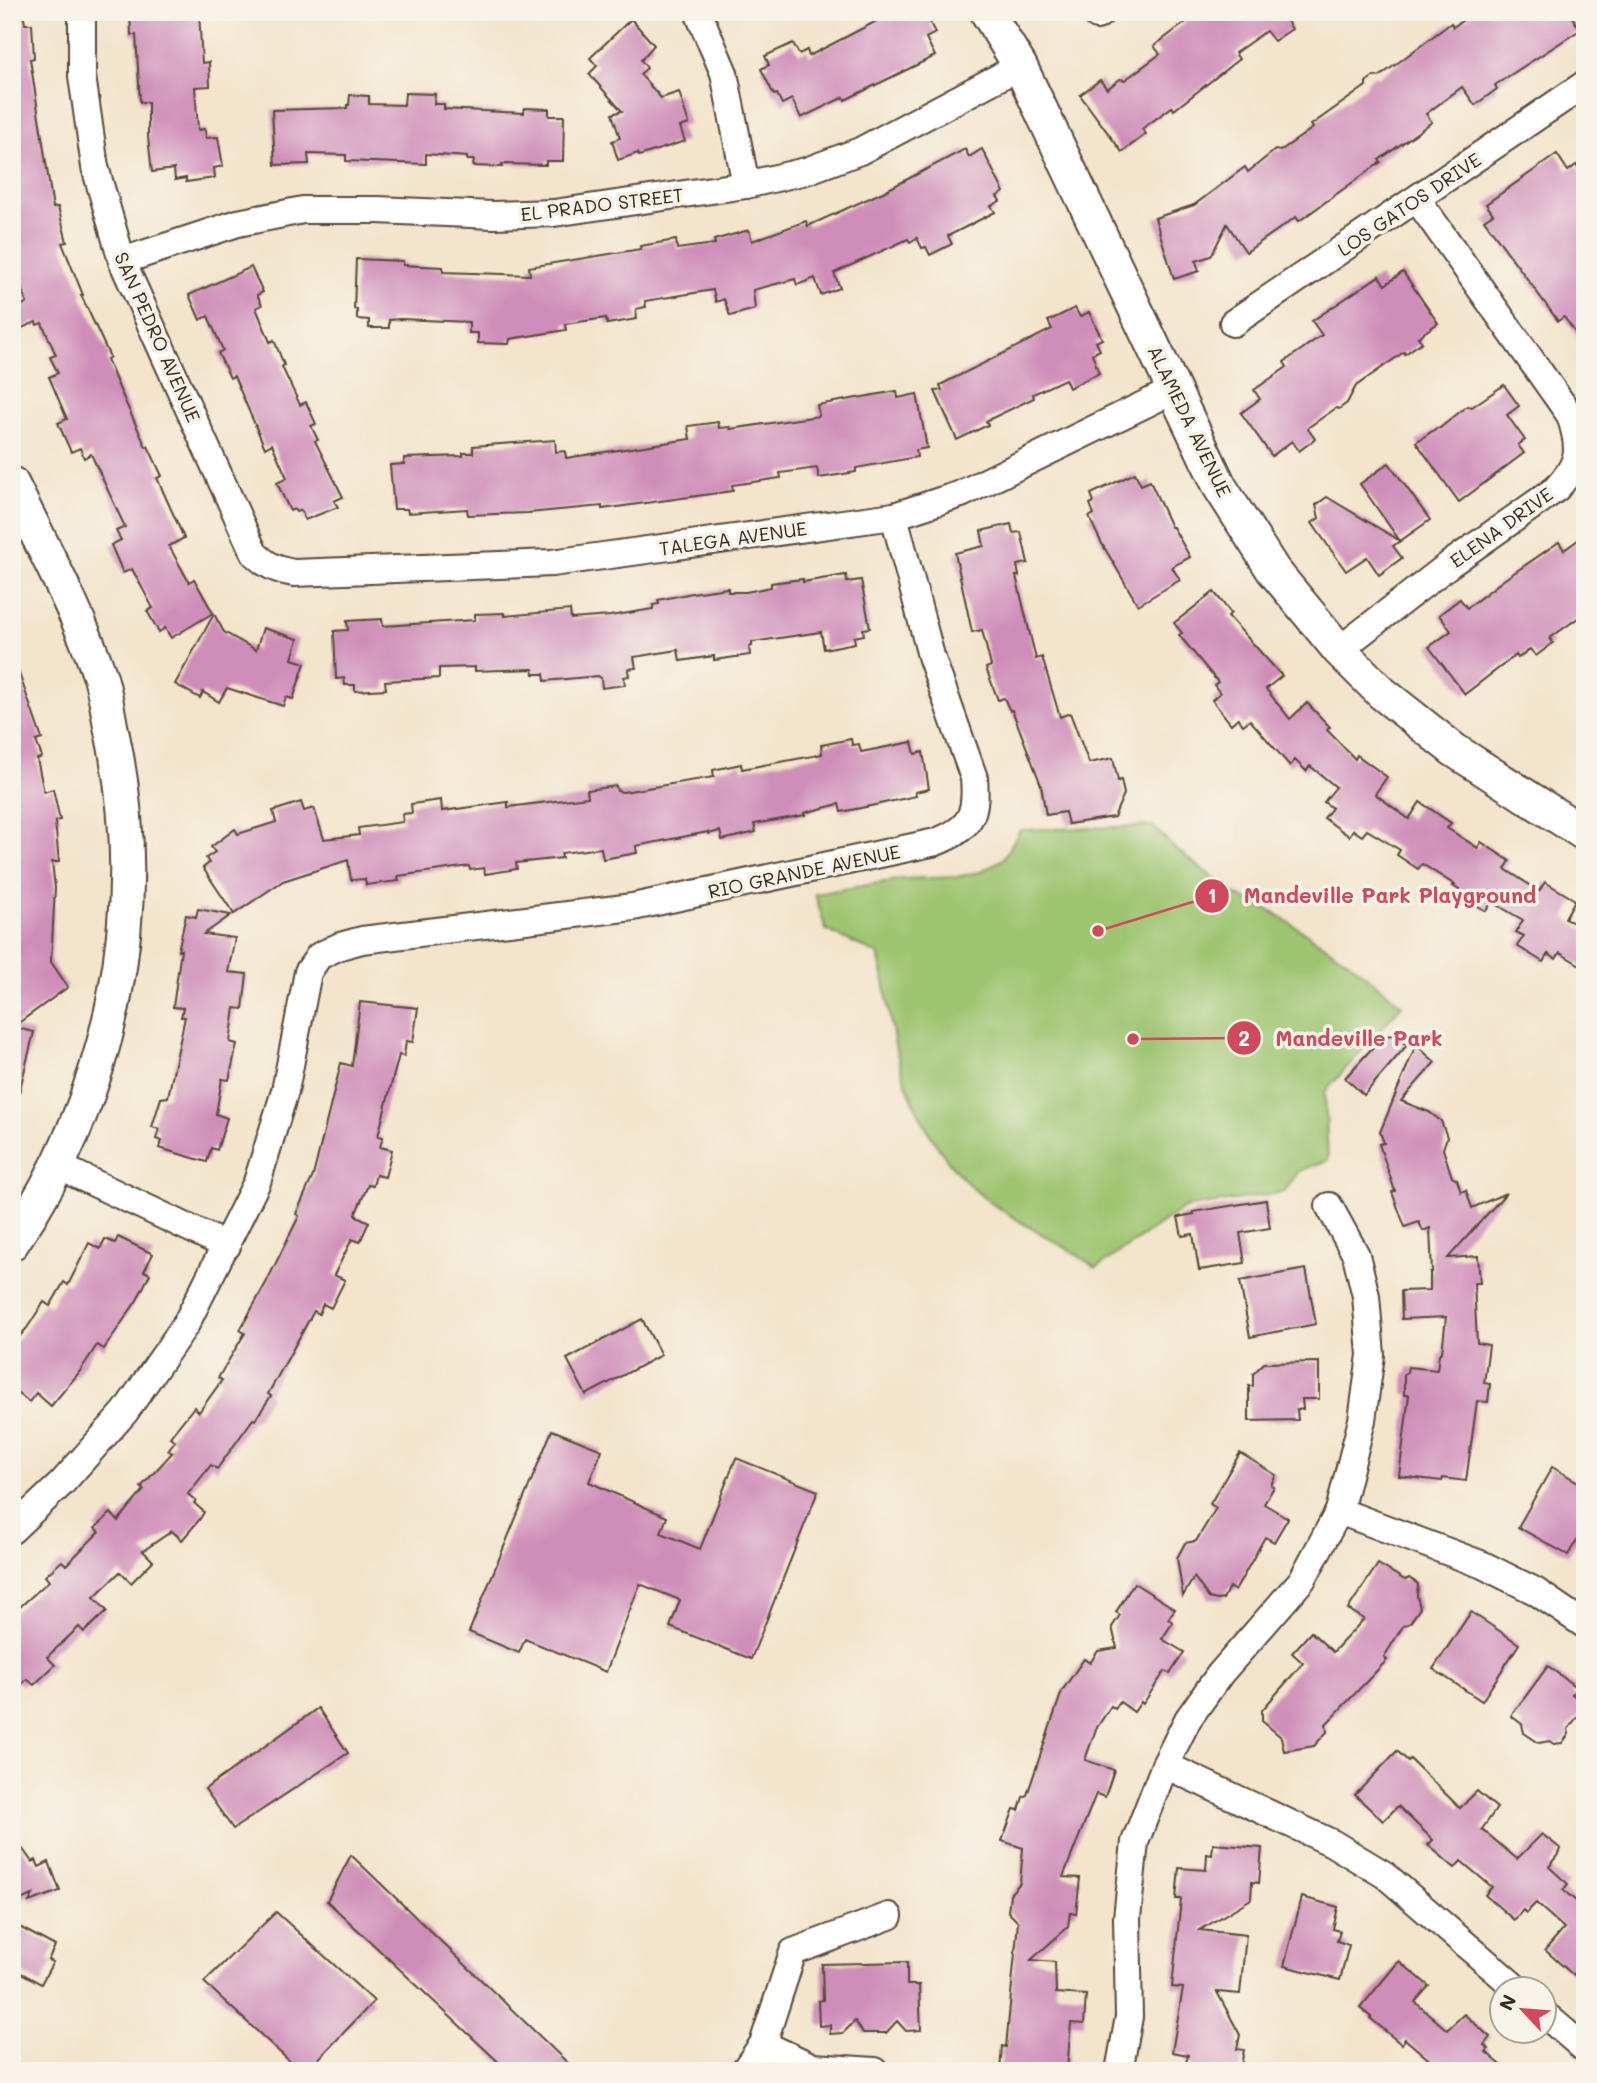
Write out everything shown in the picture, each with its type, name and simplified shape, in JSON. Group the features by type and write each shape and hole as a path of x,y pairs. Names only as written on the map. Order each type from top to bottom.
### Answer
{"street":[{"name":"SAN PEDRO AVENUE","path":"82,12 82,76 95,167 122,261 254,553 266,564"},
{"path":"698,12 724,73 746,184"},
{"name":"ALAMEDA AVENUE","path":"987,12 1020,66 1220,487 1273,570 1339,650 1382,692 1454,750 1585,834"},
{"name":"EL PRADO STREET","path":"122,261 238,223 303,210 554,214 746,184 806,171 859,150 1020,66"},
{"name":"LOS GATOS DRIVE","path":"1233,323 1585,84"},
{"name":"ELENA DRIVE","path":"1339,650 1450,564 1556,489 1569,475 1577,457 1577,438 1570,415 1418,199"},
{"name":"TALEGA AVENUE","path":"266,564 279,571 294,573 552,563 894,516 961,494 1174,390"},
{"path":"12,484 64,588 100,678 121,772 128,870 120,971 95,1077 58,1166 12,1243"},
{"name":"RIO GRANDE AVENUE","path":"227,1246 257,1182 285,1091 303,990 308,972 319,956 362,940 633,907 936,842 957,834 971,818 976,797 974,778 931,656 894,516"},
{"path":"12,1530 62,1483 125,1412 186,1324 227,1246 58,1166"},
{"path":"1119,2071 1129,2017 1127,1918 1135,1842 1165,1765 1188,1719 1220,1674 1302,1580 1339,1511 1362,1420 1371,1355 1366,1296 1356,1255 1329,1206"},
{"path":"1339,1511 1483,1565 1535,1591 1585,1625"},
{"path":"1165,1765 1332,1843 1385,1875 1499,1974"},
{"path":"744,2071 763,2044 793,1952 889,1916"},
{"path":"1558,2025 1585,2049"},
{"path":"763,2044 813,2067 874,2071"}],"green space":[{"path":"1153,826 1173,847 1236,895 1273,912 1348,961 1402,1005 1325,1092 1328,1160 1299,1171 1284,1192 1184,1208 1096,1268 983,1197 967,1183 940,1150 919,1113 903,1074 894,1042 878,954 826,930 815,894 902,879 956,877 980,872 1003,859 1020,830"}],"building":[{"path":"130,12 199,12 202,63 209,62 210,86 195,87 198,130 205,129 206,138 218,137 223,166 214,168 215,178 186,182 186,178 175,180 174,169 152,172 148,102 140,102 136,35 131,35"},
{"path":"894,12 925,12 935,33 926,38 935,56 845,100 844,97 801,118 792,99 782,104 777,94 774,95 761,69 769,65 765,56 793,43 799,54 807,50 809,56"},
{"path":"1180,12 1293,12 1285,18 1292,29 1274,41 1266,31 1235,53 1239,59 1174,110 1172,107 1142,129 1146,134 1122,152 1080,95 1100,80 1107,89 1120,79 1125,80 1160,54 1154,46 1186,22"},
{"path":"1475,12 1569,12 1580,30 1495,85 1497,89 1475,105 1462,87 1426,114 1432,122 1379,160 1381,162 1299,221 1296,217 1246,252 1227,224 1211,256 1196,261 1199,271 1174,279 1155,218 1194,205 1245,167 1248,172 1275,150 1280,151 1313,128 1311,125 1366,86 1366,82 1374,76 1379,77 1451,23 1453,27"},
{"path":"23,13 25,24 32,24 34,58 30,59 53,208 58,207 67,242 62,243 81,295 110,357 107,359 119,388 162,476 157,478 184,538 169,546 189,582 194,579 213,613 171,638 165,628 159,632 147,611 153,608 132,569 123,573 111,545 121,540 116,531 125,527 91,454 84,458 80,448 71,452 58,423 67,419 49,377 58,373 50,357 56,355 42,323 37,325 36,322 22,328 14,308 27,303 12,264 12,14"},
{"path":"631,19 654,45 641,60 647,68 640,74 661,98 679,92 689,124 680,127 685,141 618,160 612,141 620,138 612,114 622,111 589,74 597,66 590,58"},
{"path":"405,93 435,94 434,104 444,104 444,109 524,113 524,108 549,109 549,116 564,116 563,161 546,161 546,165 502,164 502,167 473,166 474,160 467,160 467,157 426,154 426,164 346,161 346,155 308,154 309,164 275,165 272,110 347,108 350,95 369,96 369,104 404,105"},
{"path":"965,149 969,157 982,149 1004,192 997,196 1000,201 991,206 995,212 948,236 952,244 930,255 926,247 922,248 917,238 910,242 908,239 834,273 840,288 821,295 815,278 797,285 795,279 753,290 755,309 730,316 724,299 716,302 713,290 645,301 646,307 636,309 637,319 607,324 606,318 565,324 566,330 510,339 509,344 478,343 478,333 469,333 469,322 400,319 389,320 389,328 369,328 369,320 357,319 357,310 354,309 356,259 403,261 403,265 443,267 443,272 530,275 529,267 641,249 640,246 676,240 677,249 715,244 714,240 749,230 752,241 806,221 808,226 883,192"},
{"path":"1557,154 1568,171 1576,165 1585,177 1585,346 1564,317 1558,321 1484,220 1493,214 1486,204"},
{"path":"251,267 263,292 257,295 262,305 256,308 270,342 274,340 284,365 282,367 300,405 306,402 316,424 311,426 318,440 315,441 343,497 334,501 338,507 305,520 301,510 290,511 277,483 287,478 272,444 265,448 234,376 230,378 218,353 223,350 208,316 200,320 189,295"},
{"path":"1403,272 1438,323 1418,337 1422,342 1356,386 1347,403 1309,427 1315,439 1299,451 1292,441 1272,456 1241,413 1260,399 1254,390 1287,367 1284,362 1322,335 1312,321 1379,276 1385,285"},
{"path":"1075,308 1080,317 1089,312 1102,339 1096,342 1100,350 1092,354 1099,373 1069,388 1065,379 1033,394 1034,398 986,421 988,425 957,440 935,391 942,390 940,385 1052,329 1048,321"},
{"path":"1504,385 1519,406 1507,415 1525,440 1518,445 1524,453 1459,502 1416,442 1440,428 1467,406 1472,407"},
{"path":"897,391 898,398 917,394 927,448 916,450 917,457 856,468 856,472 819,478 817,468 780,473 781,478 732,485 733,491 602,509 602,506 468,515 467,509 408,513 407,509 394,509 390,465 404,464 404,458 463,456 463,453 473,453 473,446 555,440 556,452 565,451 566,458 690,439 688,426 718,422 719,428 730,429 819,416 817,405"},
{"path":"1389,463 1430,520 1400,541 1360,484"},
{"path":"1135,473 1141,485 1150,481 1171,527 1190,557 1172,567 1180,580 1138,605 1089,517 1094,514 1090,504 1094,502 1091,494"},
{"path":"1327,497 1400,541 1393,546 1402,558 1379,575 1367,557 1346,571 1312,523 1319,518 1316,505"},
{"path":"1011,524 1013,533 1021,532 1028,563 1017,565 1019,576 1016,576 1036,659 1042,657 1060,717 1070,713 1089,763 1113,758 1124,794 1114,817 1068,824 1065,812 1046,815 1041,785 1012,710 1010,711 1004,698 998,700 986,668 991,666 982,630 972,632 955,553 984,546 981,531"},
{"path":"1585,535 1585,613 1550,638 1553,643 1536,656 1530,649 1518,658 1516,655 1465,694 1429,647 1451,631 1439,615 1460,599 1467,608 1559,542 1564,550"},
{"path":"846,575 847,582 861,580 870,628 863,629 864,635 854,637 855,643 824,649 821,632 752,642 749,647 750,655 714,660 714,656 680,661 678,650 634,657 636,668 628,669 629,676 624,677 625,685 602,688 601,678 598,676 545,681 544,674 534,674 533,669 475,671 475,667 439,668 439,678 385,681 386,689 355,691 355,685 345,685 344,678 336,679 334,631 348,630 347,621 382,619 383,626 475,620 475,614 505,613 505,616 570,610 571,619 610,616 653,609 653,605 659,604 658,600 692,593 728,588 728,592 746,592 771,587 771,583 803,579 803,582"},
{"path":"1214,592 1231,613 1228,616 1282,676 1266,689 1290,719 1307,703 1330,727 1327,730 1355,759 1357,755 1387,777 1375,794 1409,819 1420,802 1451,823 1447,828 1478,848 1481,842 1510,861 1505,869 1539,891 1545,882 1575,900 1565,918 1585,930 1585,968 1560,953 1556,959 1548,954 1543,962 1517,946 1524,936 1516,932 1523,920 1492,902 1486,911 1462,896 1464,893 1453,886 1455,885 1422,864 1418,869 1397,855 1400,850 1367,830 1362,836 1353,830 1349,836 1324,818 1332,808 1324,802 1336,787 1310,766 1306,771 1295,760 1290,766 1250,720 1243,725 1238,718 1231,724 1212,700 1220,693 1214,685 1218,682 1179,635 1182,633 1174,623"},
{"path":"214,614 224,632 256,650 263,628 298,639 292,659 305,663 293,699 286,697 283,706 227,688 219,702 203,692 200,698 175,684"},
{"path":"15,662 42,739 36,741 42,757 37,759 44,792 53,789 60,820 55,821 59,862 52,862 55,888 51,962 68,987 13,1027 34,1032 19,1093 12,1092 12,663"},
{"path":"851,739 852,745 859,744 861,752 912,742 915,754 923,752 929,789 915,792 916,796 841,812 839,804 804,813 805,815 754,824 756,832 722,840 720,831 708,832 636,846 637,853 603,859 601,848 561,853 562,858 516,863 517,869 485,874 484,868 470,870 469,866 398,876 399,881 366,885 365,879 351,880 348,860 283,881 234,914 203,868 209,863 206,858 215,852 211,847 235,829 238,834 276,822 273,811 301,802 304,811 314,808 324,839 359,835 358,828 403,822 402,814 412,813 411,804 441,800 442,811 508,802 508,807 588,797 587,790 616,786 617,791 623,792 714,777 713,770 741,764 742,769 822,754 821,745"},
{"path":"198,909 231,915 204,934 235,938 228,972 247,974 243,1009 235,1008 230,1042 237,1044 229,1080 222,1079 216,1114 227,1118 217,1150 211,1148 207,1162 159,1148 162,1141 156,1139 159,1129 152,1127 161,1098 168,1097 185,1017 181,1017 183,1008 173,1007 181,950 178,951 186,915 196,917"},
{"path":"360,1002 418,1008 413,1042 406,1041 404,1056 399,1055 378,1136 383,1137 380,1147 392,1150 385,1177 376,1175 373,1186 368,1185 355,1215 369,1222 360,1242 352,1239 334,1275 345,1280 331,1308 323,1304 319,1314 314,1311 268,1394 271,1396 255,1420 253,1419 217,1469 211,1465 188,1494 204,1512 200,1519 182,1540 172,1531 143,1551 153,1561 131,1583 120,1572 94,1597 107,1611 84,1632 79,1627 47,1657 55,1665 34,1685 27,1679 21,1685 12,1676 12,1614 49,1581 45,1576 62,1561 66,1565 99,1532 95,1528 111,1513 118,1521 144,1490 141,1487 172,1453 168,1450 175,1441 170,1437 194,1407 199,1412 222,1380 218,1378 245,1333 240,1330 299,1216 296,1214 313,1176 341,1063 352,1066"},
{"path":"1396,1035 1407,1045 1364,1095 1345,1078 1383,1036"},
{"path":"1416,1045 1435,1062 1401,1101 1429,1112 1441,1121 1447,1137 1443,1149 1452,1177 1457,1180 1461,1192 1466,1190 1472,1208 1506,1193 1448,1258 1478,1256 1480,1283 1474,1283 1477,1343 1489,1345 1484,1383 1490,1384 1488,1402 1477,1401 1466,1481 1399,1476 1409,1395 1404,1395 1404,1374 1408,1367 1437,1370 1446,1317 1402,1319 1401,1291 1430,1290 1430,1228 1423,1231 1419,1222 1405,1227 1379,1144 1384,1143 1380,1132"},
{"path":"1266,1200 1270,1228 1240,1233 1245,1263 1199,1270 1193,1234 1182,1236 1178,1217"},
{"path":"118,1237 153,1254 144,1271 150,1274 137,1300 104,1349 97,1345 78,1374 51,1406 36,1393 29,1402 12,1388 12,1345 44,1302 50,1306 64,1282 68,1285 89,1243 100,1249 105,1239 115,1243"},
{"path":"1306,1269 1316,1324 1250,1337 1240,1281"},
{"path":"642,1319 661,1355 586,1395 567,1359"},
{"path":"1319,1362 1319,1399 1302,1399 1303,1409 1297,1409 1298,1420 1249,1421 1249,1386 1253,1386 1253,1374 1264,1363"},
{"path":"552,1430 602,1450 589,1482 667,1517 661,1533 700,1549 736,1458 818,1491 751,1659 670,1627 680,1600 640,1584 606,1672 525,1639 519,1653 469,1632"},
{"path":"1240,1453 1276,1475 1271,1485 1274,1487 1264,1504 1288,1518 1274,1542 1265,1537 1235,1591 1229,1587 1223,1599 1209,1598 1194,1577 1183,1596 1177,1558 1185,1543 1196,1541 1216,1508 1210,1504"},
{"path":"1552,1467 1585,1486 1585,1526 1568,1555 1518,1527"},
{"path":"1378,1564 1405,1580 1409,1578 1418,1584 1420,1608 1410,1623 1403,1626 1384,1657 1387,1660 1326,1724 1327,1732 1314,1746 1284,1751 1281,1737 1262,1721 1262,1710 1303,1663 1292,1653 1311,1632 1333,1652 1364,1619 1348,1609"},
{"path":"1134,1583 1175,1609 1168,1619 1173,1622 1162,1639 1184,1652 1170,1674 1165,1671 1143,1704 1141,1702 1134,1712 1120,1702 1115,1709 1111,1706 1096,1729 1085,1760 1114,1770 1105,1797 1096,1794 1063,1877 1080,1878 1076,1914 1070,1913 1068,1927 1031,1960 1055,1962 1056,1993 1086,1995 1084,2024 1071,2023 1067,2071 1000,2071 1002,2046 1006,2047 1018,1922 1008,1912 1010,1894 1020,1883 1023,1848 1002,1841 1014,1809 1019,1810 1023,1797 1027,1795 1062,1691 1084,1659 1090,1663 1098,1651 1117,1648 1112,1627 1120,1615 1116,1612"},
{"path":"1471,1612 1519,1644 1482,1701 1433,1669"},
{"path":"1548,1666 1577,1688 1572,1694 1585,1704 1562,1743 1539,1743 1524,1733 1522,1724 1511,1716"},
{"path":"318,1708 348,1753 233,1829 205,1789"},
{"path":"1397,1751 1408,1761 1410,1759 1460,1808 1477,1791 1497,1808 1482,1829 1517,1859 1542,1834 1561,1849 1549,1867 1568,1884 1563,1890 1583,1907 1585,1905 1585,1962 1573,1975 1545,1950 1564,1928 1536,1903 1526,1913 1523,1910 1514,1920 1485,1895 1492,1887 1461,1861 1455,1868 1428,1845 1433,1840 1398,1806 1383,1821 1355,1795"},
{"path":"12,1834 32,1862 36,1860 39,1867 49,1862 60,1891 29,1902 33,1895 12,1903"},
{"path":"1213,1844 1262,1848 1259,1883 1252,1882 1251,1899 1200,1930 1246,1935 1240,1994 1217,1992 1240,2035 1237,2049 1244,2050 1240,2071 1191,2071 1192,2064 1186,2063 1188,2055 1172,2052 1183,1988 1172,1987 1181,1899 1176,1899 1179,1868 1206,1870 1207,1854 1212,1855"},
{"path":"351,1855 576,2071 508,2071 327,1901"},
{"path":"1302,1897 1338,1907 1333,1929 1340,1931 1337,1941 1349,1945 1340,1980 1284,1966"},
{"path":"276,1912 374,2001 307,2071 300,2071 204,1982"},
{"path":"12,1923 55,1946 48,1960 53,1962 41,1984 12,1968"},
{"path":"1399,1961 1429,1986 1415,2002 1447,2030 1464,2014 1488,2035 1484,2045 1489,2049 1486,2052 1508,2071 1442,2071 1405,2039 1401,2044 1360,2008"},
{"path":"907,1962 907,1985 919,1985 921,2030 906,2031 897,2021 886,2033 863,2033 855,2021 843,2033 830,2034 830,2025 819,2026 818,2001 823,2000 822,1964"}],"place":[{"name":"Mandeville Park Playground","path":"1098,931"},
{"name":"Mandeville Park","path":"1133,1039"}]}
